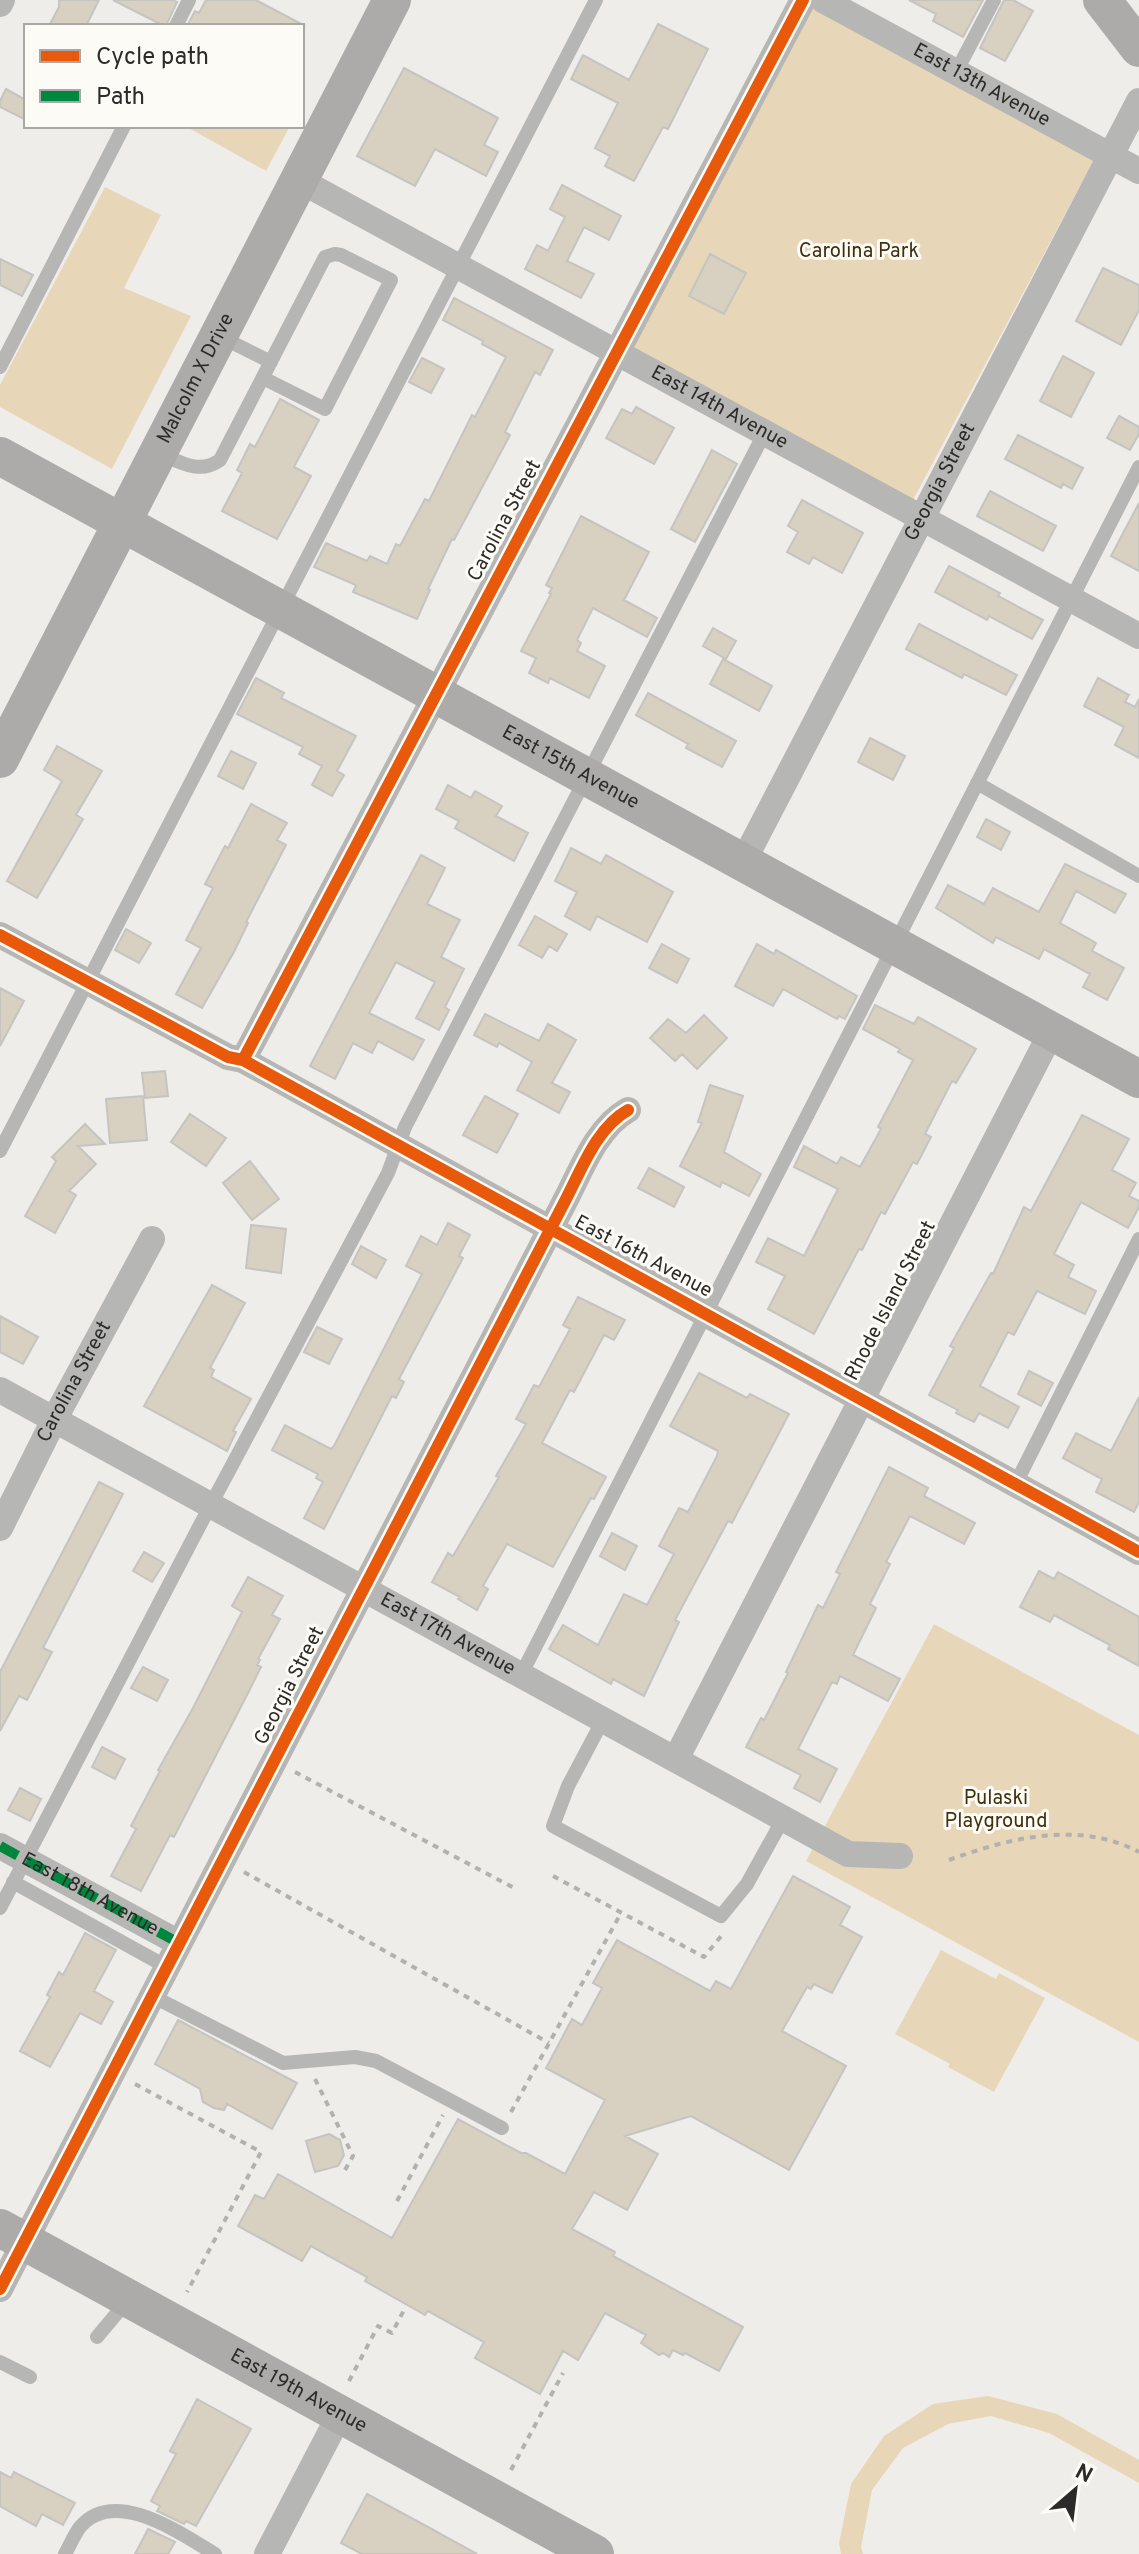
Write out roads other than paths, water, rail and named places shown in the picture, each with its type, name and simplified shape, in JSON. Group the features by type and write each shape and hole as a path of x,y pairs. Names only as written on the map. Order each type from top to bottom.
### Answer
{"street":[{"name":"Malcolm X Drive","path":"0,759 17,710 159,453 392,0"},
{"name":"Carolina Street","path":"243,1060 803,0"},
{"name":"East 13th Avenue","path":"823,0 1139,171"},
{"path":"1102,0 1139,48"},
{"name":"Georgia Street","path":"743,862 1139,101"},
{"name":"East 14th Avenue","path":"299,180 1139,636"},
{"name":"East 15th Avenue","path":"0,456 1139,1079"},
{"name":"East 16th Avenue","path":"0,935 228,1057 243,1060 1139,1552"},
{"name":"Rhode Island Street","path":"676,1759 1052,1031"},
{"name":"Georgia Street","path":"0,2289 12,2235 152,1996 601,1135 628,1110"},
{"name":"Carolina Street","path":"0,1528 54,1420 152,1239"},
{"name":"East 17th Avenue","path":"0,1390 848,1854 900,1856"},
{"name":"East 18th Avenue","path":"0,1846 19,1871 173,1955"},
{"name":"East 19th Avenue","path":"12,2235 129,2299 344,2398 595,2554"},
{"path":"267,2554 344,2398"}],"lane":[{"path":"177,24 189,0"},
{"path":"0,1151 596,0"},
{"path":"956,72 994,0"},
{"path":"0,367 123,128"},
{"path":"159,453 190,466 206,467 216,463 223,455 325,257 341,255 391,280 325,409 263,378"},
{"path":"219,336 271,362"},
{"path":"0,1908 210,1505 388,1173 412,1113 764,434"},
{"path":"521,1675 1139,467"},
{"path":"977,783 1139,876"},
{"path":"1016,1483 1139,1239"},
{"path":"603,1720 568,1786 553,1826 721,1916 747,1884 783,1819"},
{"path":"152,1996 287,2064 369,2058 502,2128"},
{"path":"97,2337 129,2299"},
{"path":"0,2362 30,2377"},
{"path":"65,2554 82,2525 104,2512 117,2511 146,2516 215,2554"}],"park label":[{"name":"Carolina Park","path":"859,252"},
{"name":"Pulaski Playground","path":"996,1810"}]}
